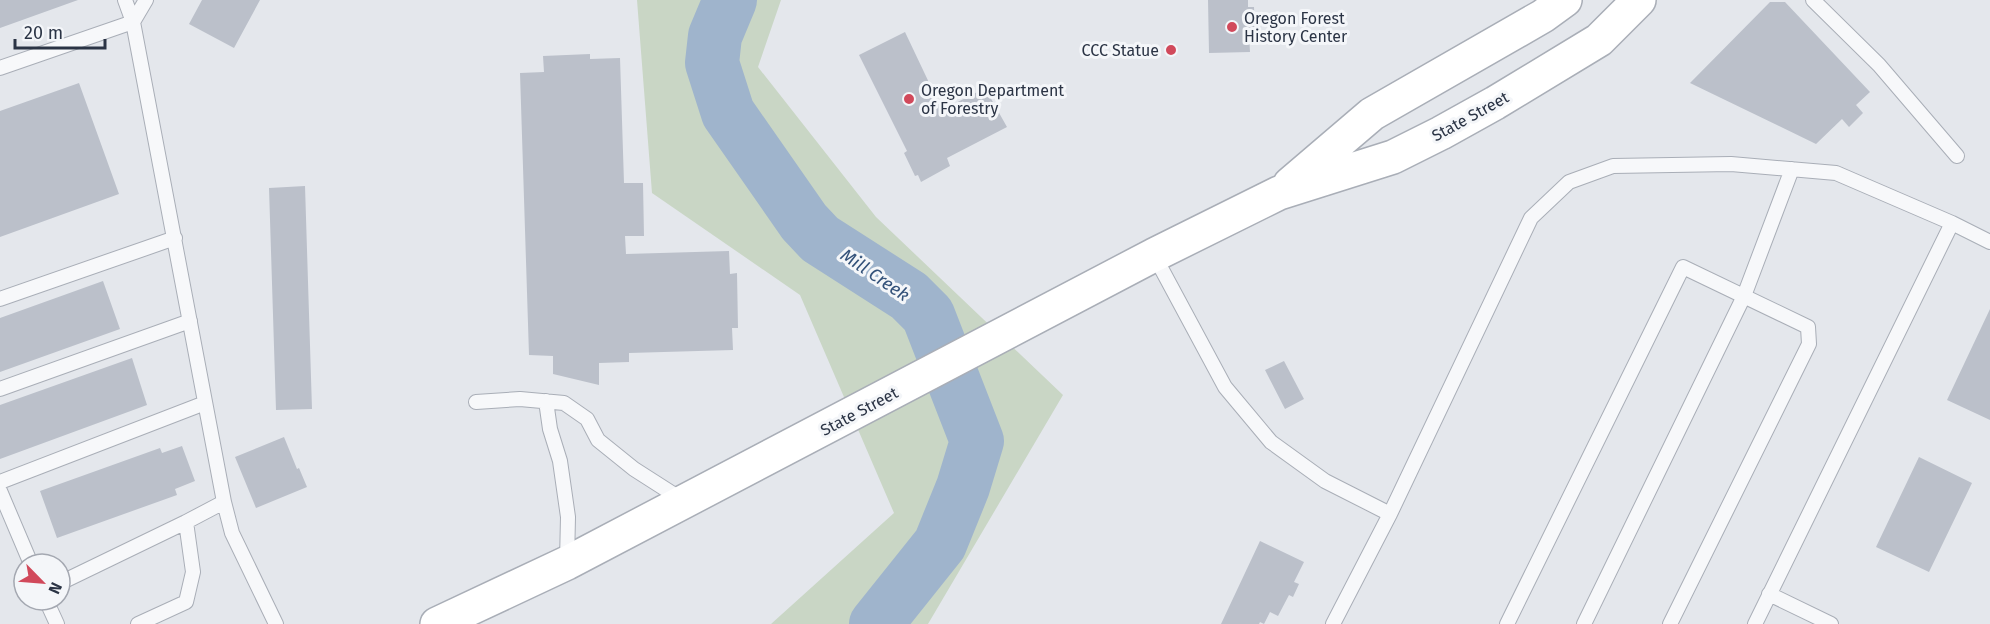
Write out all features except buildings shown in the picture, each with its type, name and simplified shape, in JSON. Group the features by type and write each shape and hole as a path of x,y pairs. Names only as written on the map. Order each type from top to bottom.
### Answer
{"main road":[{"name":"State Street","path":"1279,193 1372,114 1543,16 1565,0"},
{"name":"State Street","path":"437,624 567,563 1154,255 1279,193 1393,157 1442,132 1599,40 1639,0"}],"lane":[{"path":"125,0 133,22 224,502 232,533 276,624"},
{"path":"0,69 133,22 146,0"},
{"path":"1813,0 1879,65 1957,156"},
{"path":"1333,624 1390,514 1531,218 1569,182 1613,166 1731,164 1836,173 1952,223 1990,242"},
{"path":"1584,624 1744,296 1792,169"},
{"path":"1755,624 1952,223"},
{"path":"0,299 174,238"},
{"path":"1154,255 1225,387 1271,442 1325,481 1390,514"},
{"path":"1507,624 1683,267 1808,327 1809,344 1670,624"},
{"path":"0,389 190,321"},
{"path":"476,402 520,399 564,403 587,419 598,440 634,469 686,502"},
{"path":"546,401 550,429 560,461 568,517 567,563"},
{"path":"0,482 205,404"},
{"path":"0,491 26,552"},
{"path":"72,577 224,502"},
{"path":"138,624 186,602 193,572 186,522"},
{"path":"1769,594 1831,624"}],"green space":[{"path":"637,0 781,0 758,67 876,217 1063,395 928,624 771,624 894,513 800,295 652,193"}],"waterway":[{"name":"Mill Creek","path":"730,0 715,36 712,63 728,113 804,222 820,239 909,296 928,315 977,441 963,487 940,544 876,624"}],"place":[{"name":"Oregon Forest History Center","path":"1232,27"},
{"name":"CCC Statue","path":"1171,50"},
{"name":"Oregon Department of Forestry","path":"909,99"}]}
